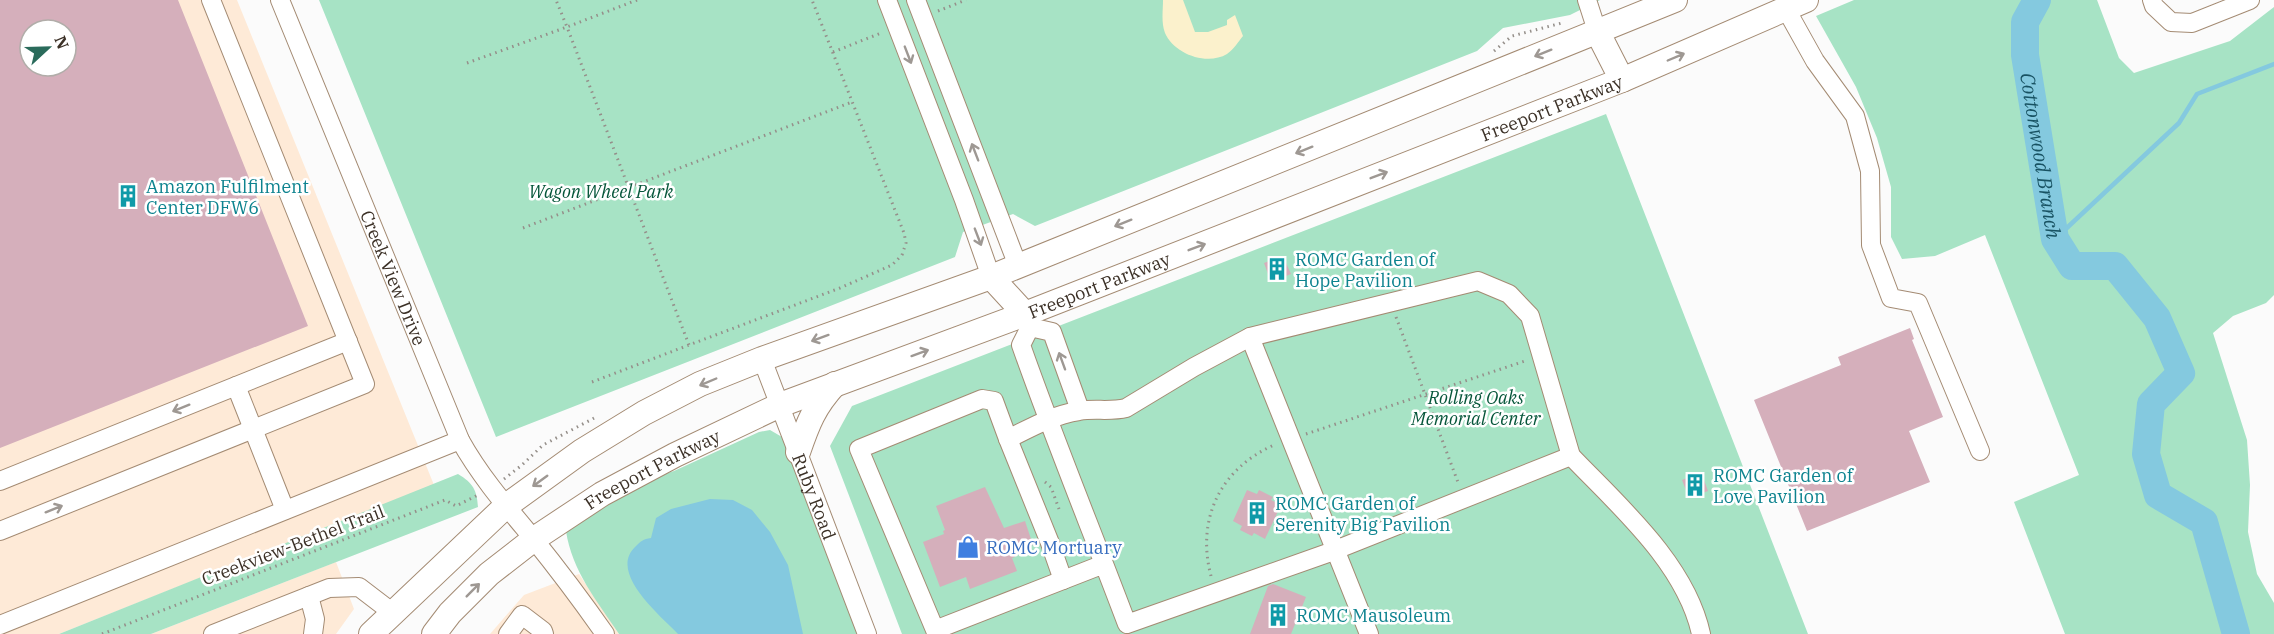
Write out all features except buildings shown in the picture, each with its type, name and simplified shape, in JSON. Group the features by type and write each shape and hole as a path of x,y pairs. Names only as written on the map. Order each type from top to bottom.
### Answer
{"main road":[{"path":"371,634 393,613 498,497 700,384 762,359 992,277 1675,0"},
{"name":"Freeport Parkway","path":"434,634 450,613 489,574 534,540 612,488 780,405 835,384 1028,320 1622,80 1792,3"},
{"path":"1597,31 1622,80"},
{"path":"1018,266 1028,320"},
{"path":"992,277 1028,320"},
{"path":"798,452 808,422 819,402 835,384"}],"street":[{"path":"0,531 365,384 211,0"},
{"name":"Creek View Drive","path":"280,0 460,440 476,468 605,634"},
{"path":"887,0 992,277"},
{"path":"916,0 1018,266"},
{"path":"1587,0 1597,31"},
{"path":"2152,0 2154,6 2171,22 2192,23 2250,0"},
{"path":"1792,3 1815,61 1855,116 1870,171 1871,245 1891,298 1918,303 1980,452"},
{"path":"1008,439 1049,419 1080,410 1106,411 1126,408 1250,337 1478,281 1509,294 1530,316 1571,456 1635,524 1678,576 1701,634"},
{"path":"1080,410 1052,332 1028,320 1021,345 1104,564 1123,629 1216,592 1336,550 1571,456"},
{"path":"1250,337 1369,634"},
{"path":"0,481 348,341"},
{"name":"Ruby Road","path":"762,359 867,634"},
{"path":"236,386 285,510"},
{"path":"1063,580 994,401 982,399 859,449 935,630 1104,564"},
{"path":"0,625 460,440"},
{"path":"213,634 329,588 359,587 393,613"},
{"path":"309,596 315,618 313,634"},
{"path":"508,634 522,615 544,634"}],"path":[{"path":"556,0 689,345"},
{"path":"625,4 629,0"},
{"path":"467,63 637,0"},
{"path":"592,382 840,288 892,266 902,255 906,243 904,234 812,0"},
{"path":"524,228 852,102"},
{"path":"1390,301 1464,498"},
{"path":"1216,592 1205,544 1208,525 1216,497 1230,477 1248,459 1291,439 1542,356"},
{"name":"Creekview-Bethel Trail","path":"102,634 445,500 456,506 498,497"},
{"path":"1041,520 1059,509 1081,503"}],"shaded area":[{"path":"0,0 237,0 434,485 59,634 0,634"},
{"path":"336,562 354,609 336,634 151,634"},
{"path":"579,574 619,634 490,634 524,595"}],"green space":[{"name":"Wagon Wheel Park","path":"319,0 1600,0 1570,15 1503,28 1477,51 1035,226 1013,214 963,232 955,257 496,437"},
{"path":"1854,0 2097,0 2119,58 2134,73 2230,41 2274,7 2274,295 2266,303 2233,316 2213,333 2247,440 2250,485 2248,532 2257,574 2274,603 2274,634 2065,634 2014,502 2079,475 1985,235 1935,256 1902,259 1891,237 1891,187 1877,138 1856,87 1816,16"},
{"name":"Rolling Oaks Memorial Center","path":"1606,114 1808,634 902,634 830,446 852,406"},
{"path":"770,430 782,437 858,634 619,634 580,572 569,546 566,531 645,480 674,471 759,432"},
{"path":"458,474 473,488 477,496 478,507 151,634 59,634"}],"sand":[{"path":"1163,0 1183,0 1195,32 1208,32 1227,25 1227,20 1235,15 1243,36 1234,48 1219,57 1201,58 1183,52 1169,40 1165,33"}],"water":[{"path":"710,499 733,500 752,510 770,532 788,565 803,634 678,634 640,594 628,569 628,557 639,543 651,538 656,518 671,509"}],"waterway":[{"name":"Cottonwood Branch","path":"2037,0 2025,22 2025,55 2055,239 2072,266 2115,266 2157,318 2181,373 2151,404 2146,454 2158,495 2204,522 2236,634"},
{"path":"2055,239 2179,123 2197,94 2274,64"}],"place":[{"name":"Amazon Fulfilment Center DFW6","path":"128,196"},
{"name":"ROMC Garden of Hope Pavilion","path":"1277,269"},
{"name":"ROMC Garden of Love Pavilion","path":"1695,485"},
{"name":"ROMC Garden of Serenity Big Pavilion","path":"1257,513"},
{"name":"ROMC Mortuary","path":"968,547"},
{"name":"ROMC Mausoleum","path":"1278,615"}]}
